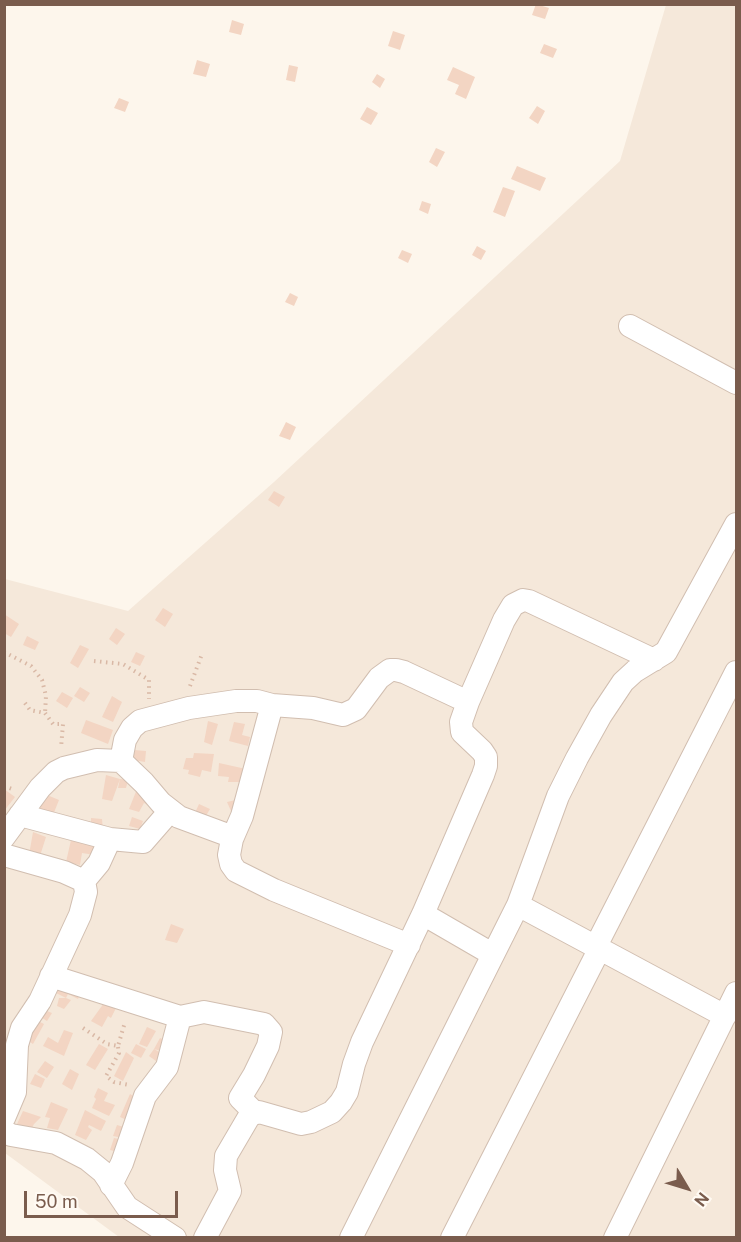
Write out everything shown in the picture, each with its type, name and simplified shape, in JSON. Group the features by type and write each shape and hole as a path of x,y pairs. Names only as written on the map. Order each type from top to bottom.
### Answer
{"street":[{"path":"630,326 736,383"},
{"path":"351,1238 518,905 558,796 596,724 623,682 635,671 666,652 736,524"},
{"path":"205,1238 230,1191 225,1170 226,1156 246,1121 255,1113 266,1113 301,1124 321,1119 332,1112 347,1092 354,1064 363,1042 423,914 486,766 486,758 482,751 467,737 461,727 468,702 508,611 513,605 523,600 530,601 654,660"},
{"path":"121,761 125,740 132,728 140,721 149,718 189,708 236,701 257,701 272,705 314,708 343,715 356,709 384,673 396,670 468,702"},
{"path":"452,1238 736,672"},
{"path":"272,705 242,816 233,837 229,855 231,864 236,871 274,890 409,945"},
{"path":"4,837 48,779 64,768 97,760 121,761 170,811 190,823 233,837"},
{"path":"20,815 110,839 146,841 155,826 170,811"},
{"path":"4,1118 15,1092 17,1045 22,1028 40,1001 84,904 86,892 84,882 99,863 110,839"},
{"path":"4,855 46,866 84,882"},
{"path":"518,905 725,1016"},
{"path":"423,914 492,954"},
{"path":"51,976 180,1017 204,1012 254,1021 268,1027 271,1032 268,1046 240,1098 255,1113"},
{"path":"615,1238 736,993"},
{"path":"111,1185 122,1163 145,1096 167,1067 180,1017"},
{"path":"4,1131 11,1135 49,1141 95,1164 127,1207 176,1238"}],"path":[{"path":"4,652 31,666 42,680 46,696 45,713 53,724 63,724 59,761 64,768"},
{"path":"189,708 184,703 202,654"},
{"path":"94,661 123,664 149,680 149,718"},
{"path":"25,703 30,711 45,713"},
{"path":"124,1085 106,1076 119,1053 118,1046 124,1022 133,1002"},
{"path":"83,1028 106,1044 118,1046"}],"shaded area":[{"path":"666,5 736,5 736,1237 119,1237 5,1153 5,579 128,611 274,482 620,161"}],"building":[{"path":"536,4 549,8 545,19 532,15"},
{"path":"232,20 244,24 241,35 229,32"},
{"path":"393,31 405,35 400,50 388,46"},
{"path":"544,44 557,49 553,58 540,53"},
{"path":"197,60 210,64 206,77 193,74"},
{"path":"289,65 298,67 295,82 286,80"},
{"path":"453,67 475,77 466,99 455,94 459,85 447,80"},
{"path":"377,74 385,79 380,88 372,82"},
{"path":"119,98 129,102 125,112 114,108"},
{"path":"537,106 545,111 538,124 529,118"},
{"path":"367,107 378,113 371,125 360,119"},
{"path":"436,148 445,152 437,167 429,162"},
{"path":"517,166 546,178 540,191 511,179"},
{"path":"503,187 515,191 505,217 493,212"},
{"path":"422,201 431,204 428,214 419,210"},
{"path":"477,246 486,251 481,260 472,255"},
{"path":"402,250 412,254 408,263 398,258"},
{"path":"290,293 298,297 294,306 285,302"},
{"path":"286,422 296,427 290,440 279,436"},
{"path":"274,491 285,497 279,507 268,500"},
{"path":"163,608 173,614 165,627 155,620"},
{"path":"4,614 19,624 11,637 4,633"},
{"path":"116,628 125,634 117,645 109,639"},
{"path":"27,636 39,642 35,650 23,645"},
{"path":"80,645 89,649 78,668 70,663"},
{"path":"136,652 145,656 140,666 131,662"},
{"path":"80,687 90,693 84,702 74,696"},
{"path":"62,692 73,698 67,708 56,701"},
{"path":"112,696 122,702 113,722 102,717"},
{"path":"86,720 113,730 108,744 81,733"},
{"path":"208,721 218,724 212,745 204,742"},
{"path":"234,722 245,724 242,735 250,737 248,746 229,741"},
{"path":"134,750 146,751 145,762 133,760"},
{"path":"194,753 214,754 211,772 202,770 200,777 188,774 189,770 183,769 186,758 193,758"},
{"path":"219,763 246,769 243,782 228,782 229,777 218,776"},
{"path":"106,775 120,779 112,801 102,799"},
{"path":"120,779 128,780 126,788 118,788"},
{"path":"4,789 15,797 4,811"},
{"path":"137,789 150,806 144,803 139,812 129,809"},
{"path":"47,795 59,800 51,820 39,814 41,804"},
{"path":"240,799 241,806 231,811 227,802"},
{"path":"199,804 210,809 204,819 194,815"},
{"path":"132,817 143,821 140,829 129,826"},
{"path":"91,818 102,819 103,831 91,830"},
{"path":"33,832 46,837 39,859 29,855"},
{"path":"71,840 97,843 95,855 82,853 80,865 66,862"},
{"path":"171,924 184,929 177,943 165,940"},
{"path":"61,982 82,989 78,999 68,994 66,998 56,993"},
{"path":"59,998 71,1000 64,1009 57,1006"},
{"path":"104,1003 116,1008 111,1018 108,1016 102,1027 91,1021"},
{"path":"42,1009 52,1013 47,1021 39,1016"},
{"path":"36,1020 44,1024 33,1044 24,1038"},
{"path":"147,1027 156,1031 147,1047 139,1044"},
{"path":"64,1030 73,1033 64,1056 43,1046 48,1037 58,1043"},
{"path":"160,1038 169,1042 164,1052 154,1049"},
{"path":"99,1044 108,1049 95,1070 86,1065"},
{"path":"136,1044 146,1049 141,1058 131,1053"},
{"path":"154,1049 161,1053 156,1061 149,1056"},
{"path":"126,1052 134,1058 123,1081 114,1076"},
{"path":"45,1061 54,1067 47,1078 37,1072"},
{"path":"70,1069 79,1074 72,1090 62,1084"},
{"path":"35,1074 45,1079 41,1088 30,1084"},
{"path":"98,1088 108,1093 104,1101 115,1105 109,1116 92,1108"},
{"path":"130,1094 136,1098 129,1121 120,1117"},
{"path":"51,1102 68,1109 58,1130 47,1128 50,1118 45,1117"},
{"path":"85,1110 106,1121 101,1131 89,1125 88,1127 92,1130 86,1140 75,1135"},
{"path":"23,1111 41,1117 31,1130 17,1124"},
{"path":"117,1125 127,1128 123,1138 113,1136"},
{"path":"114,1138 123,1140 118,1152 110,1150"}]}
